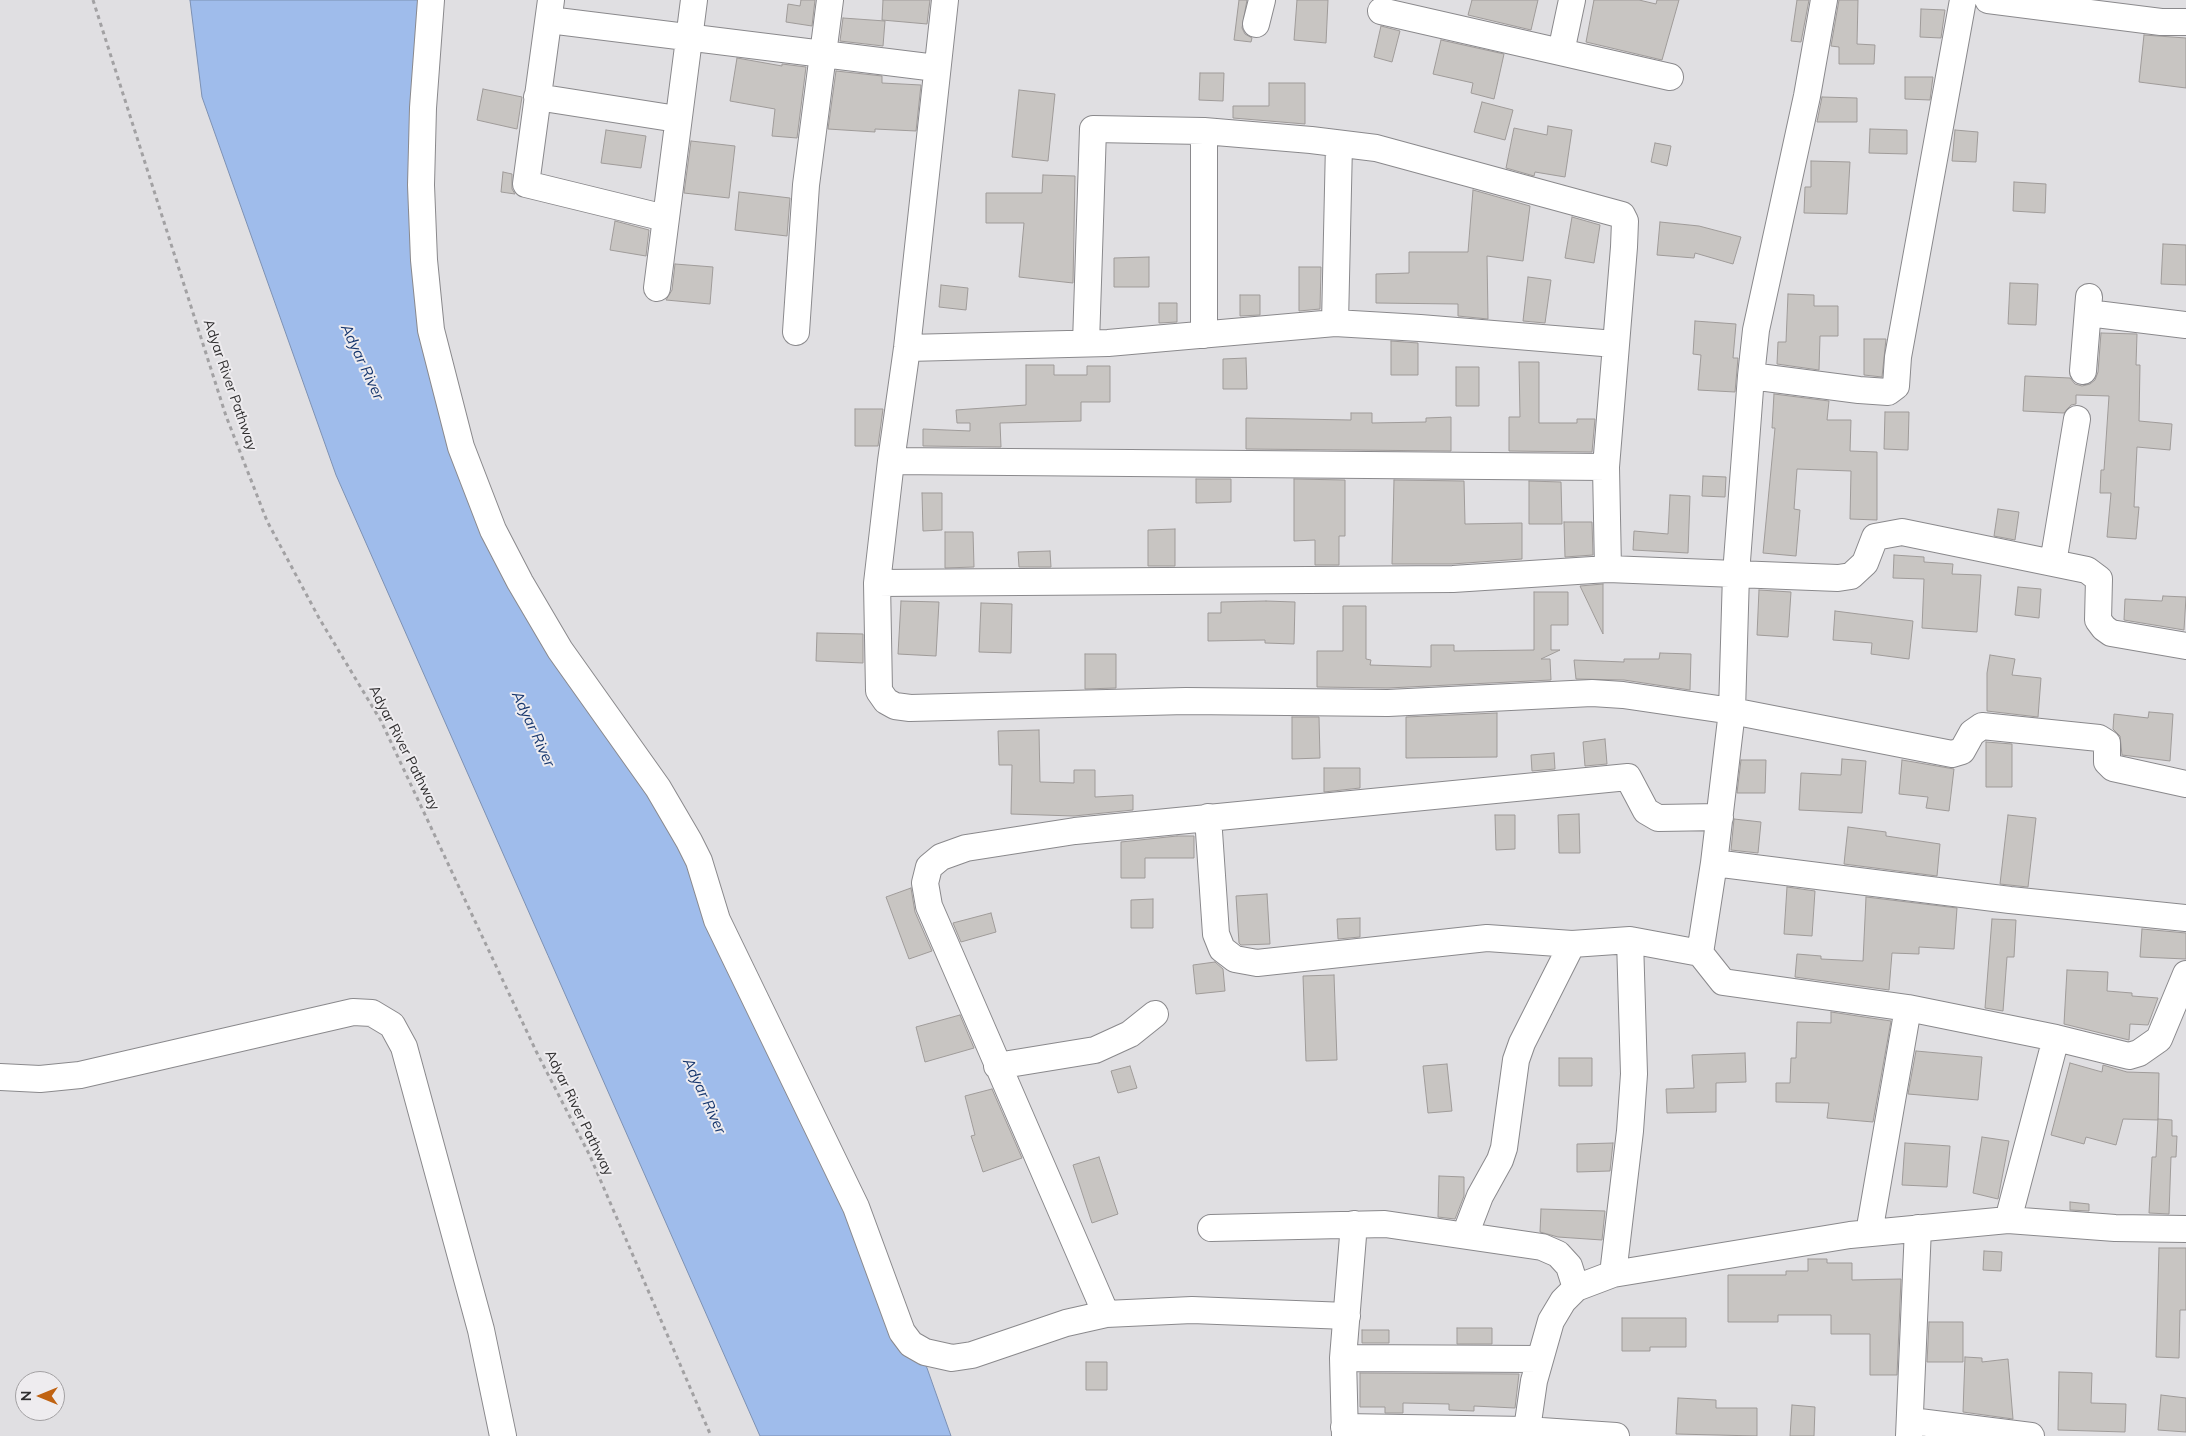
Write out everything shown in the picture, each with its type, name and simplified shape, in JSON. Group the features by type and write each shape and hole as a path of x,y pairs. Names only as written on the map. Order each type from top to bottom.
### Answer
{"street":[{"path":"431,0 423,108 421,185 424,260 431,330 461,447 493,530 520,582 560,650 658,788 690,841 699,861 717,920 856,1207 902,1332 911,1344 925,1352 952,1358 972,1355 1066,1322 1106,1314 1192,1310 1348,1316"},
{"path":"657,288 677,119 690,39 694,0"},
{"path":"796,332 806,185 830,0"},
{"path":"944,0 907,348 891,461 877,583 879,691 886,701 902,707 1186,701 1388,703 1592,693 1623,695 1732,710 1952,754 1962,751 1972,733 1982,726 2099,738 2107,743 2107,762 2113,768 2186,784"},
{"path":"1561,52 1572,0"},
{"path":"1700,953 1714,863 1732,710 1736,574 1756,330 1807,96 1824,0"},
{"path":"1751,376 1859,390 1888,392 1896,386 1898,356 1963,0"},
{"path":"1988,0 2161,22 2186,22"},
{"path":"665,218 526,184 550,10 690,39 823,53 936,68"},
{"path":"1381,11 1417,10 1561,52 1670,78"},
{"path":"537,96 677,119"},
{"path":"1086,343 1093,129 1204,131 1376,148 1622,215 1625,221 1624,247 1606,467 1608,568"},
{"path":"1204,131 1204,335"},
{"path":"1335,323 1339,144"},
{"path":"2083,371 2089,304 2186,326"},
{"path":"907,348 1086,343 1335,323 1615,344"},
{"path":"2053,563 2077,419"},
{"path":"891,461 1606,467"},
{"path":"877,583 1453,579 1608,568 1838,578 1851,576 1865,563 1875,537 1902,532 2086,570 2099,579 2098,620 2104,628 2111,633 2186,646"},
{"path":"1106,1314 929,906 925,883 929,867 940,857 966,848 1075,831 1628,777 1646,811 1658,818 1720,817"},
{"path":"1208,817 1216,934 1222,950 1235,959 1257,963 1487,938 1572,944 1630,940 1700,953 1723,982 1908,1008 2056,1038 2129,1056 2139,1053 2159,1039 2186,974"},
{"path":"1714,863 2010,900 2186,918"},
{"path":"1613,1274 1630,1131 1634,1074 1630,940"},
{"path":"1466,1235 1480,1196 1500,1160 1504,1148 1516,1060 1522,1043 1572,944"},
{"path":"1869,1233 1908,1008"},
{"path":"0,1077 40,1079 80,1075 124,1067 353,1012 372,1013 392,1025 404,1047 481,1330 503,1436"},
{"path":"997,1066 1095,1050 1130,1034 1155,1014"},
{"path":"2008,1220 2056,1038"},
{"path":"1526,1433 1534,1381 1551,1321 1563,1300 1576,1288 1613,1274 1869,1233 2008,1220 2115,1228 2186,1228"},
{"path":"1354,1224 1348,1316 1343,1358 1345,1432 1526,1433 1616,1436"},
{"path":"1211,1228 1385,1224 1542,1247 1558,1254 1569,1266 1576,1288"},
{"path":"1918,1228 1910,1429 2031,1436"},
{"path":"1343,1358 1540,1359"}],"path":[{"name":"Adyar River Pathway","path":"93,0 226,416 267,521 319,618 381,721 536,1051 590,1156 711,1436"}],"water":[{"name":"Adyar River","path":"190,0 432,0 430,334 505,555 722,904 927,1368 951,1436 760,1436 336,475 202,97"}],"building":[{"path":"801,0 815,0 812,26 786,22 788,4 800,6"},
{"path":"883,0 930,0 927,24 882,20"},
{"path":"1239,0 1247,0 1242,28 1245,34 1252,38 1251,42 1234,40"},
{"path":"1297,0 1328,0 1326,43 1294,40"},
{"path":"1472,0 1538,0 1531,30 1468,15"},
{"path":"1594,0 1639,0 1656,4 1657,0 1679,0 1662,60 1586,42"},
{"path":"1797,0 1809,0 1801,42 1791,41"},
{"path":"1839,0 1858,0 1857,44 1875,45 1874,64 1839,64 1839,47 1831,46"},
{"path":"1921,9 1945,10 1941,38 1920,37"},
{"path":"843,18 885,21 883,46 840,41"},
{"path":"1381,26 1400,31 1392,62 1374,57"},
{"path":"2144,35 2186,38 2186,88 2139,82"},
{"path":"1441,40 1504,54 1494,99 1471,93 1473,83 1433,74"},
{"path":"737,58 782,66 782,64 806,67 797,138 772,136 775,109 730,101"},
{"path":"836,71 882,76 882,83 921,85 916,131 875,129 875,132 828,129"},
{"path":"1200,73 1224,73 1223,101 1199,100"},
{"path":"1905,77 1933,77 1930,100 1905,99"},
{"path":"1269,83 1305,83 1305,124 1233,118 1233,106 1269,106"},
{"path":"483,89 522,97 517,129 477,120"},
{"path":"1019,90 1055,94 1048,161 1012,157"},
{"path":"1822,97 1857,98 1857,122 1817,122"},
{"path":"1482,102 1513,110 1505,140 1474,132"},
{"path":"1548,126 1572,130 1565,177 1535,172 1534,176 1506,168 1514,128 1547,135"},
{"path":"1870,129 1907,130 1907,154 1869,153"},
{"path":"606,130 646,136 641,168 601,163"},
{"path":"1955,130 1978,132 1976,162 1952,161"},
{"path":"691,141 735,146 729,198 684,193"},
{"path":"1655,143 1671,146 1667,166 1651,162"},
{"path":"1811,161 1850,162 1847,214 1804,213 1805,187 1811,187"},
{"path":"503,172 512,174 512,189 515,194 501,192"},
{"path":"1043,175 1075,176 1073,283 1019,277 1024,223 986,223 986,193 1042,193"},
{"path":"2014,182 2046,184 2045,213 2013,211"},
{"path":"1473,190 1530,206 1523,261 1487,256 1488,319 1458,316 1458,304 1376,303 1376,274 1409,273 1409,252 1468,252"},
{"path":"739,192 790,198 787,236 735,230"},
{"path":"1572,217 1600,225 1594,263 1565,258"},
{"path":"615,221 649,230 646,256 610,250"},
{"path":"1660,222 1699,226 1741,237 1733,264 1695,253 1694,258 1657,255"},
{"path":"2163,244 2186,245 2186,285 2161,284"},
{"path":"1149,257 1149,287 1114,287 1114,258"},
{"path":"675,264 713,267 710,304 666,300 672,290"},
{"path":"1299,267 1321,267 1320,309 1299,311"},
{"path":"1528,277 1551,280 1545,323 1523,321"},
{"path":"2010,283 2038,284 2036,325 2008,324"},
{"path":"941,285 968,288 966,310 939,307"},
{"path":"1788,294 1814,295 1814,306 1838,306 1838,336 1820,336 1819,370 1777,364 1778,342 1786,342"},
{"path":"1240,295 1260,295 1260,315 1240,316"},
{"path":"1159,303 1177,303 1177,322 1159,323"},
{"path":"1695,321 1736,324 1733,358 1738,358 1735,392 1698,390 1701,355 1693,354"},
{"path":"2101,333 2137,334 2136,365 2140,365 2139,421 2172,424 2170,450 2137,447 2134,507 2139,507 2136,539 2107,537 2111,493 2100,493 2101,470 2104,470 2109,396 2076,395 2076,404 2071,405 2064,413 2023,411 2025,376 2070,378 2075,384 2082,386 2090,384 2095,380 2098,372"},
{"path":"1864,339 1886,339 1882,377 1864,375"},
{"path":"1391,341 1418,343 1418,375 1391,375"},
{"path":"1246,358 1247,389 1223,389 1223,359"},
{"path":"1519,362 1539,362 1539,423 1577,423 1577,419 1595,419 1592,452 1509,451 1509,417 1520,417"},
{"path":"1026,365 1054,365 1054,375 1087,375 1087,366 1110,366 1110,402 1081,402 1081,421 1000,423 1001,447 923,446 923,429 970,431 970,423 957,423 956,410 1026,405"},
{"path":"1456,367 1479,367 1479,406 1456,406"},
{"path":"1774,394 1829,401 1827,420 1851,420 1850,451 1877,452 1877,520 1850,519 1851,471 1797,469 1794,509 1800,510 1796,556 1763,553 1775,428 1772,428"},
{"path":"855,409 883,409 878,446 855,446"},
{"path":"1885,412 1909,412 1908,450 1884,449"},
{"path":"1351,413 1372,413 1372,423 1426,422 1426,418 1451,417 1451,451 1246,449 1246,418 1351,420"},
{"path":"1703,476 1726,477 1725,497 1702,496"},
{"path":"1196,479 1231,479 1231,502 1196,503"},
{"path":"1294,479 1345,480 1345,536 1339,536 1339,565 1315,565 1315,540 1294,541"},
{"path":"1394,480 1464,481 1465,524 1522,523 1522,559 1452,564 1392,564"},
{"path":"1529,481 1561,482 1562,524 1529,524"},
{"path":"922,493 942,493 942,530 923,531"},
{"path":"1670,495 1690,496 1688,553 1633,550 1634,531 1668,534"},
{"path":"1998,509 2019,512 2015,540 1994,536"},
{"path":"1564,522 1592,522 1593,555 1565,557"},
{"path":"1175,529 1175,566 1148,566 1148,530"},
{"path":"945,532 973,532 974,567 945,568"},
{"path":"1050,551 1051,567 1019,567 1018,552"},
{"path":"1894,555 1924,557 1924,562 1953,564 1952,574 1981,575 1977,632 1922,628 1924,579 1893,578"},
{"path":"1603,584 1603,634 1580,586"},
{"path":"2018,587 2041,589 2039,618 2015,615"},
{"path":"1759,590 1791,592 1788,637 1757,635"},
{"path":"1534,592 1568,592 1568,625 1551,625 1551,650 1560,650 1541,659 1550,659 1551,680 1388,688 1317,687 1317,651 1343,651 1343,606 1366,606 1366,659 1371,660 1370,665 1431,667 1431,645 1454,645 1454,651 1534,650"},
{"path":"2163,596 2186,597 2184,630 2124,620 2125,599 2162,601"},
{"path":"901,601 939,602 936,656 898,654"},
{"path":"1221,602 1295,602 1294,644 1265,643 1265,640 1208,641 1208,613 1221,613"},
{"path":"981,603 1012,604 1011,653 979,652"},
{"path":"1835,611 1913,621 1909,659 1871,654 1872,643 1833,640"},
{"path":"817,633 863,634 863,663 816,661"},
{"path":"1660,653 1691,654 1690,690 1624,680 1576,679 1574,660 1624,662 1624,659 1659,659"},
{"path":"1085,654 1116,654 1116,688 1085,689"},
{"path":"1990,655 2015,659 2012,675 2041,678 2038,717 1987,711 1987,673"},
{"path":"2149,712 2173,714 2170,761 2122,755 2120,736 2113,729 2114,714 2148,718"},
{"path":"1497,713 1497,757 1406,758 1406,717"},
{"path":"1292,717 1319,717 1320,758 1292,759"},
{"path":"1039,730 1040,782 1074,783 1074,770 1095,770 1095,797 1133,795 1133,810 1074,816 1011,814 1012,765 999,765 998,731"},
{"path":"1605,739 1607,764 1585,766 1583,742"},
{"path":"1986,742 2012,744 2012,787 1986,787"},
{"path":"1554,753 1555,769 1532,771 1531,755"},
{"path":"1842,759 1866,761 1862,813 1799,810 1801,773 1841,775"},
{"path":"1741,760 1766,760 1765,793 1737,793"},
{"path":"1902,760 1954,769 1949,811 1926,808 1928,797 1899,794"},
{"path":"1324,768 1360,768 1360,788 1324,792"},
{"path":"1579,814 1580,853 1559,853 1558,815"},
{"path":"1495,815 1515,815 1515,849 1496,850"},
{"path":"2008,815 2036,818 2028,887 2000,884"},
{"path":"1734,819 1761,822 1758,853 1731,850"},
{"path":"1848,827 1886,832 1886,836 1940,844 1937,876 1844,864"},
{"path":"1194,836 1194,858 1145,858 1145,878 1121,878 1121,842"},
{"path":"1787,887 1815,891 1812,936 1784,934"},
{"path":"911,888 915,912 932,951 909,959 886,897"},
{"path":"1267,894 1270,944 1241,945 1239,943 1236,896"},
{"path":"1866,897 1957,908 1954,949 1919,947 1919,954 1892,953 1889,990 1795,977 1797,954 1821,956 1821,959 1863,961"},
{"path":"1153,899 1153,928 1131,928 1131,900"},
{"path":"991,913 996,932 961,942 953,923"},
{"path":"1360,918 1360,937 1338,939 1337,919"},
{"path":"1992,919 2016,920 2014,957 2007,957 2003,1011 1985,1008"},
{"path":"2142,929 2186,933 2186,959 2140,957"},
{"path":"1215,962 1223,969 1225,991 1196,994 1193,965"},
{"path":"2067,970 2108,972 2107,991 2132,993 2132,996 2158,998 2148,1025 2130,1024 2129,1040 2064,1024"},
{"path":"1334,975 1337,1060 1306,1061 1303,976"},
{"path":"1831,1012 1891,1021 1873,1122 1827,1118 1829,1103 1776,1102 1776,1083 1790,1083 1791,1058 1796,1058 1797,1022 1831,1023"},
{"path":"960,1015 974,1048 925,1062 916,1027"},
{"path":"1916,1051 1982,1057 1978,1100 1908,1094"},
{"path":"1745,1053 1746,1082 1716,1083 1716,1112 1667,1113 1666,1089 1694,1088 1692,1055"},
{"path":"1559,1058 1592,1058 1592,1086 1559,1086"},
{"path":"2070,1063 2102,1072 2103,1065 2127,1072 2159,1073 2158,1120 2123,1119 2116,1145 2086,1137 2084,1144 2051,1135"},
{"path":"1447,1064 1452,1111 1428,1113 1423,1066"},
{"path":"1130,1066 1137,1088 1118,1093 1111,1071"},
{"path":"992,1089 1022,1158 983,1172 971,1136 975,1135 965,1096"},
{"path":"2158,1119 2172,1120 2172,1136 2177,1136 2176,1157 2171,1157 2169,1214 2149,1213 2152,1157 2156,1157"},
{"path":"1982,1137 2009,1141 1998,1199 1973,1193"},
{"path":"1613,1143 1610,1171 1577,1172 1577,1144"},
{"path":"1905,1143 1950,1146 1947,1187 1902,1185"},
{"path":"1099,1157 1118,1214 1092,1223 1073,1165"},
{"path":"1439,1176 1464,1177 1464,1196 1455,1219 1438,1217"},
{"path":"2070,1202 2089,1204 2089,1211 2070,1210"},
{"path":"1541,1209 1605,1211 1602,1240 1558,1237 1540,1232"},
{"path":"2159,1248 2186,1248 2186,1310 2180,1310 2179,1358 2156,1357"},
{"path":"1984,1251 2002,1252 2001,1271 1983,1270"},
{"path":"1808,1259 1827,1259 1827,1263 1852,1263 1852,1280 1901,1279 1897,1375 1870,1375 1870,1334 1831,1334 1831,1315 1778,1315 1778,1322 1728,1322 1728,1275 1786,1275 1786,1271 1808,1271"},
{"path":"1622,1318 1686,1318 1686,1347 1650,1347 1650,1351 1622,1351"},
{"path":"1929,1322 1963,1322 1963,1362 1927,1362"},
{"path":"1457,1328 1492,1328 1492,1344 1457,1344"},
{"path":"1362,1330 1389,1330 1389,1343 1362,1343"},
{"path":"1965,1357 1982,1358 1982,1362 2008,1359 2013,1419 1963,1412"},
{"path":"1086,1362 1107,1362 1107,1390 1086,1390"},
{"path":"2059,1372 2092,1373 2091,1403 2126,1404 2125,1432 2058,1430"},
{"path":"1360,1373 1519,1374 1515,1408 1474,1406 1474,1411 1449,1410 1449,1404 1403,1403 1403,1413 1385,1413 1385,1407 1360,1407"},
{"path":"2161,1395 2186,1398 2186,1432 2158,1430"},
{"path":"1678,1398 1716,1400 1716,1408 1757,1408 1757,1436 1676,1434"},
{"path":"1792,1405 1815,1407 1814,1436 1790,1436"}]}
